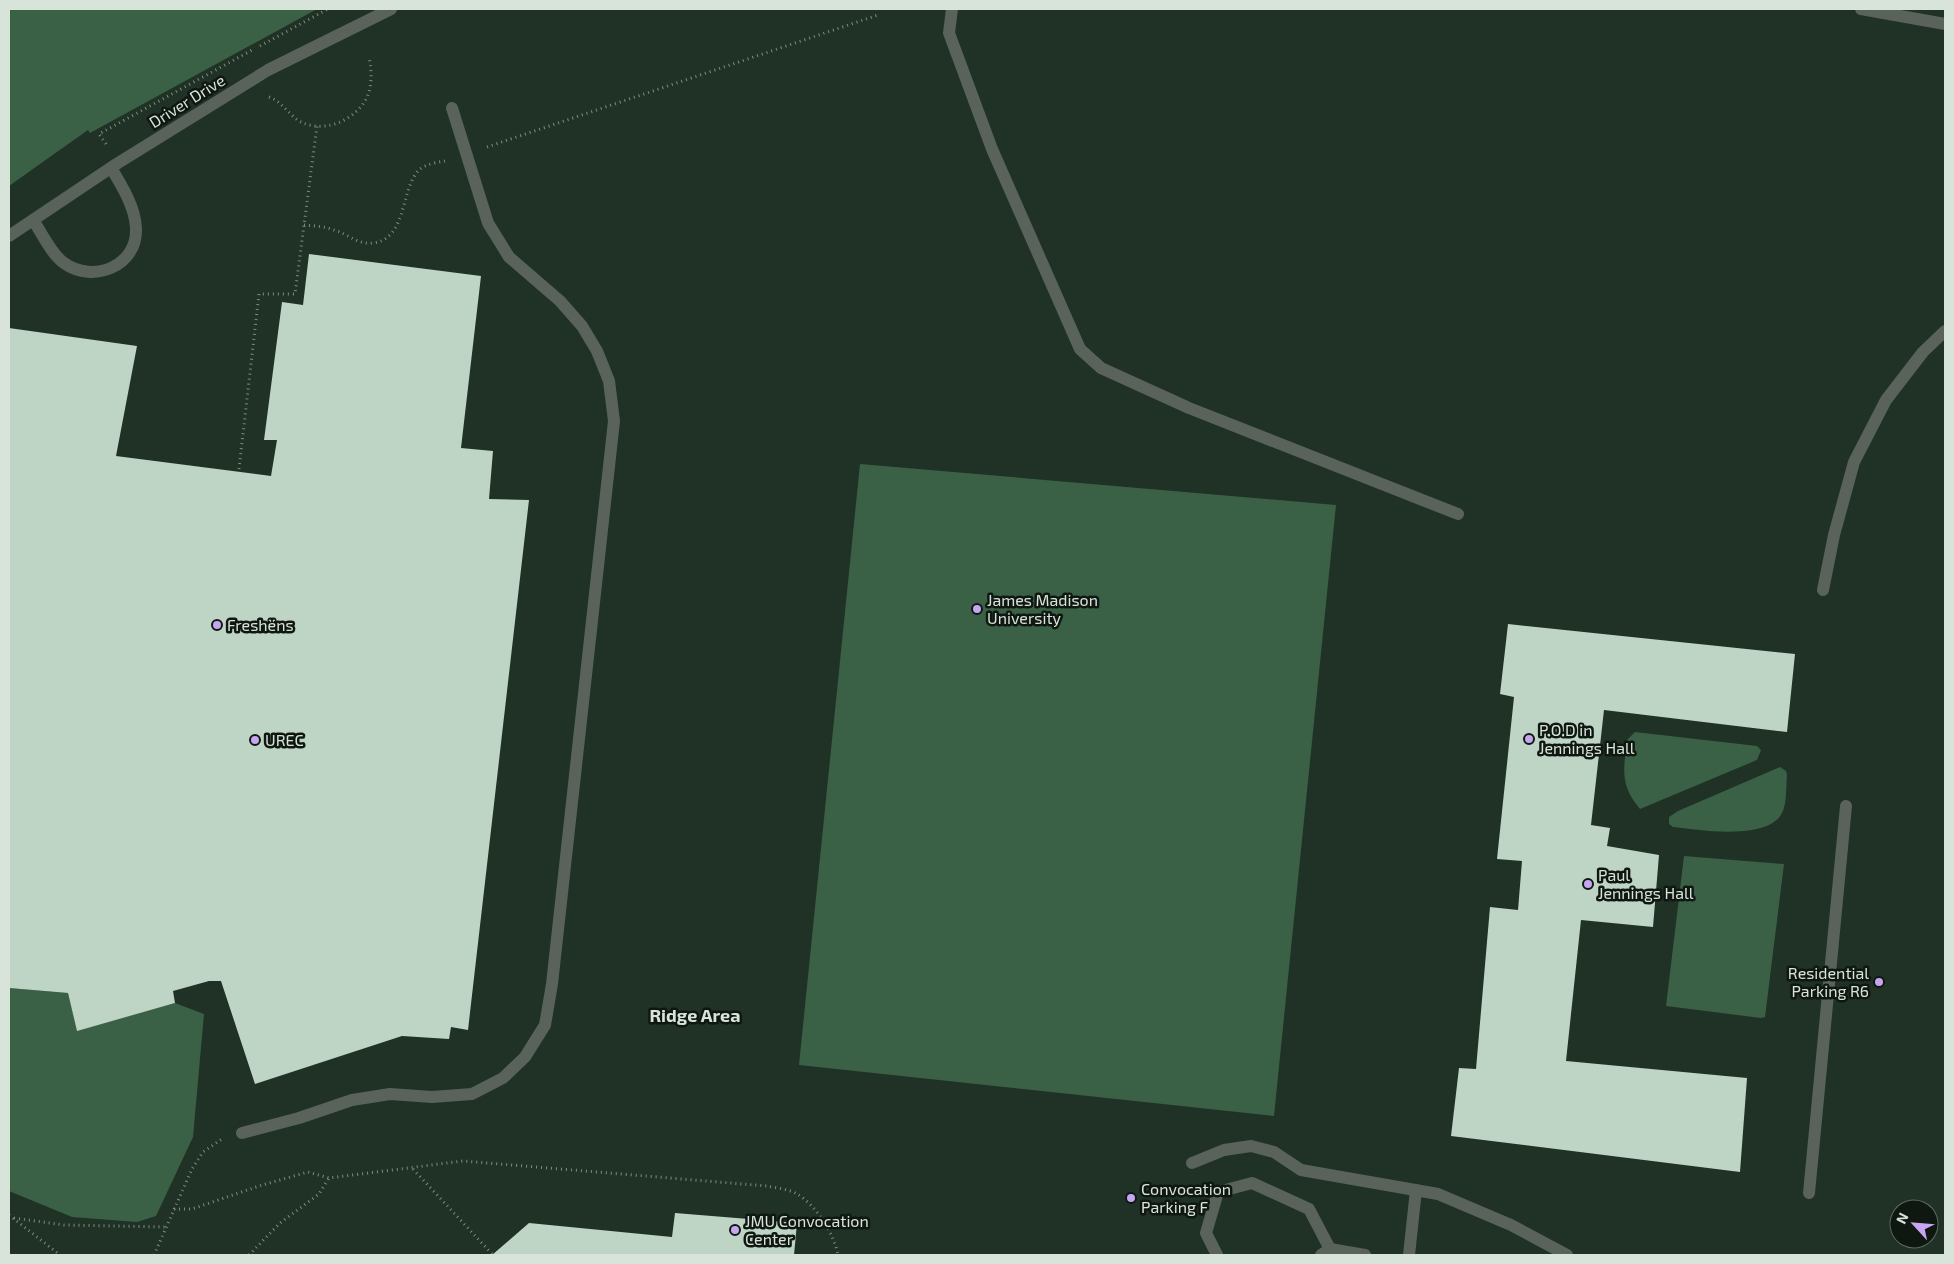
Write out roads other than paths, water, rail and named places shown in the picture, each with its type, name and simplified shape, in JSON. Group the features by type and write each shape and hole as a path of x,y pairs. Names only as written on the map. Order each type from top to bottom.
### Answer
{"street":[{"name":"Driver Drive","path":"9,236 114,166 268,70 391,9"},
{"path":"952,9 949,33 992,149 1080,350 1101,368 1189,408 1458,514"},
{"path":"1861,9 1945,24"},
{"path":"242,1133 299,1118 352,1100 390,1094 432,1097 472,1094 503,1078 526,1057 545,1025 552,984 614,421 609,381 597,351 582,326 560,301 509,257 488,223 452,108"},
{"path":"33,220 63,262 75,270 96,273 116,266 127,256 134,243 136,228 124,188 114,166"},
{"path":"1823,590 1834,535 1854,462 1886,400 1923,352 1945,331"},
{"path":"1808,1193 1846,806"},
{"path":"1192,1163 1224,1150 1251,1146 1274,1152 1301,1170 1438,1194 1512,1224 1567,1255"},
{"path":"1217,1255 1206,1233 1218,1192 1252,1183 1309,1209 1325,1252 1365,1255"},
{"path":"1409,1255 1416,1190"}],"place":[{"name":"James Madison University","path":"977,609"},
{"name":"Freshëns","path":"217,625"},
{"name":"P.O.D in Jennings Hall","path":"1529,739"},
{"name":"UREC","path":"255,740"},
{"name":"Paul Jennings Hall","path":"1588,884"},
{"name":"Residential Parking R6","path":"1879,982"},
{"name":"Convocation Parking F","path":"1131,1198"},
{"name":"JMU Convocation Center","path":"735,1230"}],"district":[{"name":"Ridge Area","path":"695,1016"}]}
